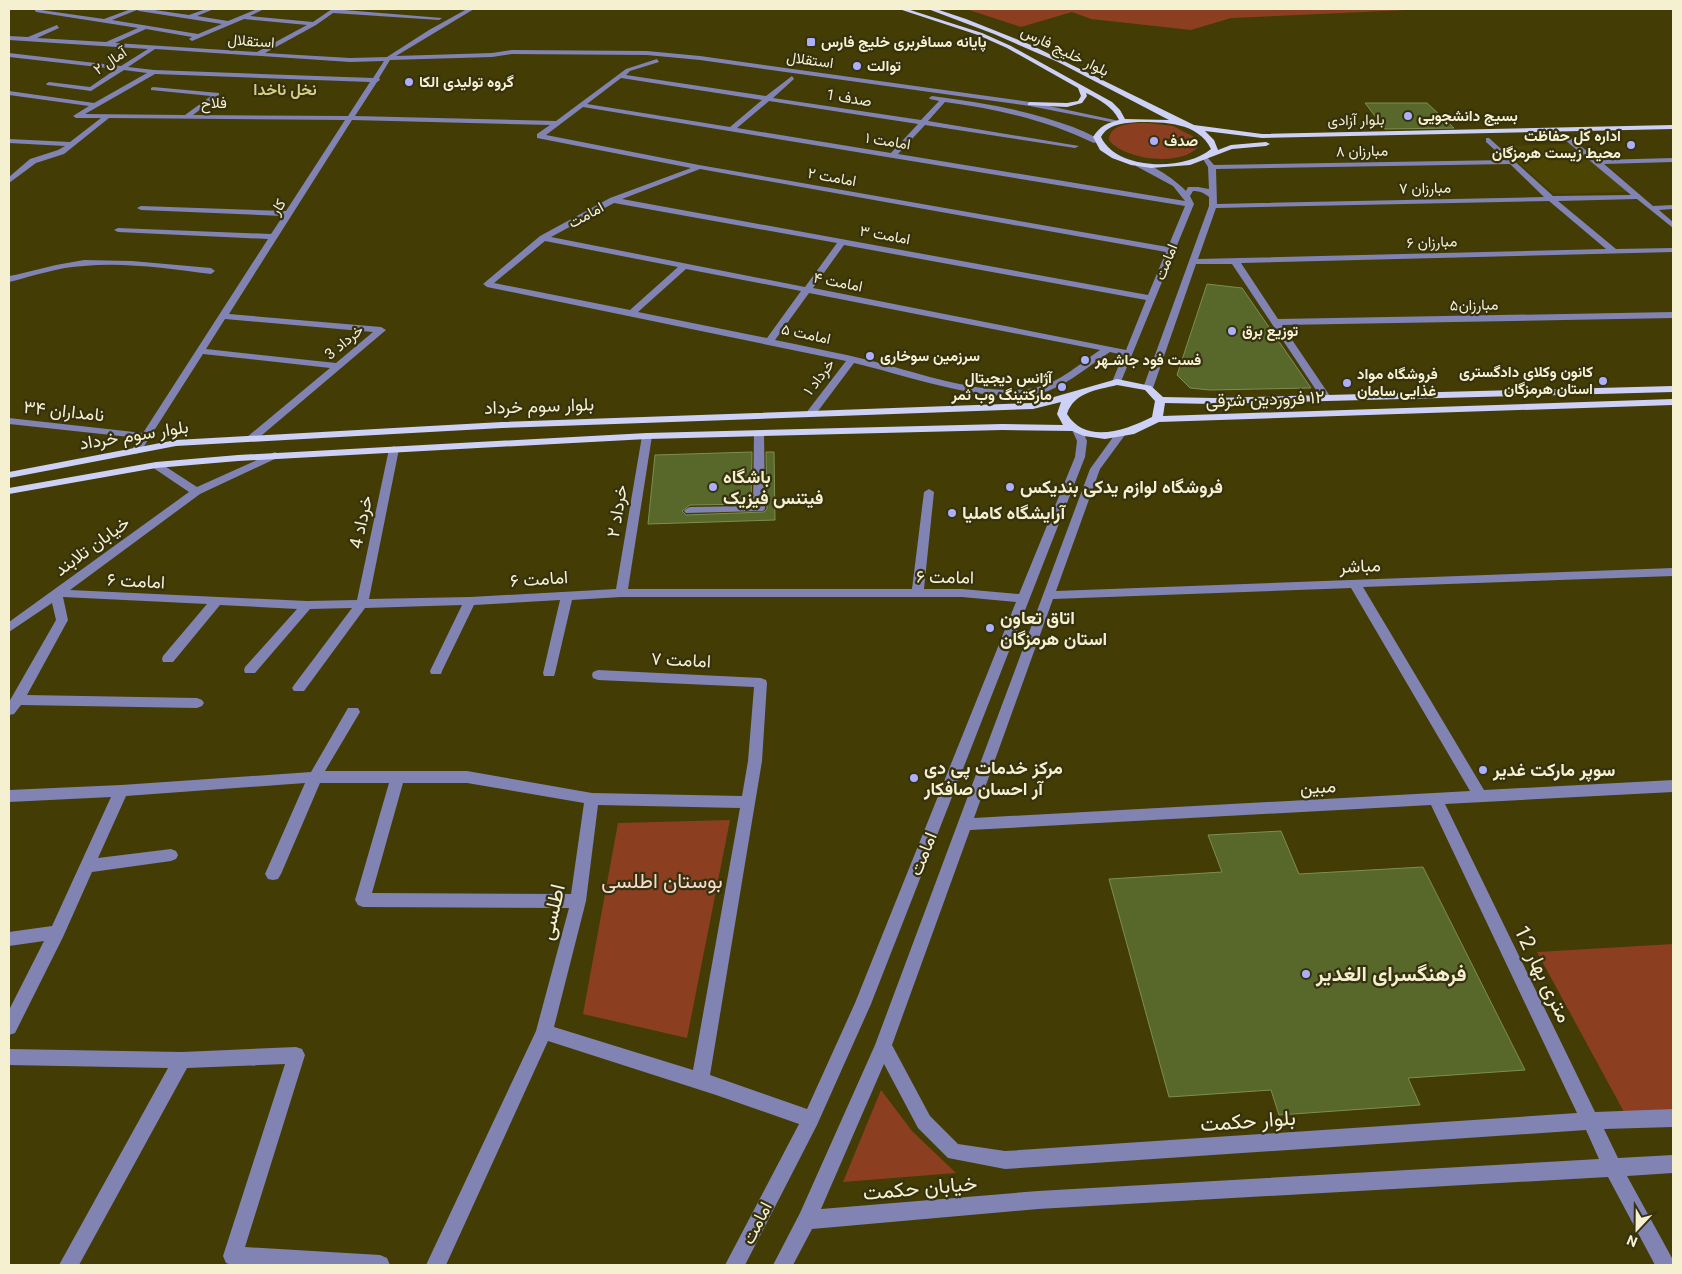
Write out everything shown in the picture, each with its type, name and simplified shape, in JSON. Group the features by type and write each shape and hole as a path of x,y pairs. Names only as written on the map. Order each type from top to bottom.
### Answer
{"main road":[{"name":"بلوار خلیج فارس","path":"902,9 980,34 1034,60 1110,103 1118,111 1122,121"},
{"name":"بلوار خلیج فارس","path":"931,9 986,27 1046,53 1204,133 1213,141 1215,149 1209,158"},
{"path":"1030,104 1075,104 1084,99 1081,86"},
{"name":"بلوار آزادی","path":"1122,121 1153,120 1262,136 1673,128"},
{"path":"1097,141 1099,133 1104,128 1122,121"},
{"path":"1559,138 1578,138"},
{"name":"بلوار آزادی","path":"1097,141 1101,147 1114,157 1140,164 1177,166 1209,158 1231,147 1252,144 1524,139"},
{"path":"1117,382 1148,388 1160,400 1157,419"},
{"name":"بلوار سوم خرداد","path":"9,475 176,443 502,425 1033,406 1073,396 1090,388 1117,382"},
{"name":"١٢ فروردین شرقی","path":"1160,400 1673,389"},
{"path":"1073,396 1062,405 1060,412 1065,424 1075,430"},
{"path":"1214,400 1202,405 1201,410 1224,416"},
{"name":"١٢ فروردین شرقی","path":"1157,419 1673,402"},
{"path":"987,408 999,410 1007,415 1008,422 1002,427"},
{"name":"بلوار سوم خرداد","path":"9,491 156,466 275,455 647,436 1002,427 1075,430 1091,435 1120,435 1142,428 1157,419"}],"street":[{"path":"61,14 75,9"},
{"path":"105,21 135,9"},
{"path":"139,9 227,24"},
{"path":"190,17 211,9"},
{"path":"241,9 258,10"},
{"path":"388,59 467,9"},
{"path":"36,10 198,36"},
{"path":"170,48 258,10"},
{"path":"259,54 314,24 334,10 439,18"},
{"path":"106,45 174,15"},
{"path":"242,17 314,24"},
{"path":"9,47 57,27"},
{"name":"استقلال","path":"9,38 350,60 492,56 657,61 944,100 1009,112 1064,126 1097,141"},
{"name":"آمال ۲","path":"49,84 91,90 153,48"},
{"name":"استقلال","path":"492,56 512,52 666,55 1030,104 1122,121"},
{"path":"9,55 154,72 377,80"},
{"name":"کار","path":"136,451 377,80 388,59"},
{"path":"628,70 629,60"},
{"name":"امامت ۲","path":"657,61 628,70 580,104 540,136 698,167 1171,250"},
{"path":"9,93 95,105 154,72"},
{"path":"188,92 217,74"},
{"name":"صدف 1","path":"620,76 1075,146"},
{"path":"732,130 792,78"},
{"path":"153,89 217,94 186,117"},
{"path":"91,90 117,92"},
{"path":"894,156 944,100"},
{"name":"امامت ۱","path":"580,104 894,156 1189,200 1191,189 1205,190 1213,203"},
{"name":"فلاح","path":"95,105 76,116 556,122"},
{"path":"9,181 33,161 61,152 108,116"},
{"path":"1568,138 1673,226"},
{"path":"1489,140 1551,199 1613,251"},
{"path":"9,141 72,144"},
{"name":"امامت","path":"1148,388 1213,203 1212,167 1209,158"},
{"path":"1597,162 1673,160"},
{"name":"مبارزان ۸","path":"1212,167 1512,162"},
{"path":"1140,164 1177,185 1189,200"},
{"name":"امامت","path":"487,284 543,238 613,200 698,167"},
{"name":"مبارزان ۷","path":"1213,203 1638,197"},
{"name":"امامت ۳","path":"613,200 1152,298"},
{"name":"امامت","path":"1117,382 1171,250 1189,200"},
{"path":"1652,208 1673,207"},
{"path":"141,208 290,214"},
{"path":"118,230 275,237"},
{"name":"امامت ۴","path":"543,238 1128,353"},
{"path":"769,342 842,242"},
{"name":"مبارزان ۶","path":"1192,262 1673,250"},
{"path":"1235,261 1325,396"},
{"path":"9,279 38,271 84,263 146,265 211,271"},
{"path":"631,314 684,266"},
{"name":"امامت ۵","path":"487,284 852,359 981,390 1009,394 1038,391 1055,383 1108,349"},
{"name":"مبارزان۵","path":"1275,322 1673,315"},
{"name":"خرداد 3","path":"223,316 381,330 251,439"},
{"path":"201,351 338,366"},
{"name":"خرداد ۱","path":"812,413 852,359"},
{"name":"نامداران ۳۴","path":"9,421 146,436"},
{"name":"امامت","path":"735,1265 810,1119 863,1004 1080,457 1082,442 1075,430"},
{"path":"690,511 759,509 759,433"},
{"name":"امامت","path":"783,1265 807,1220 883,1046 1094,469 1120,435"},
{"name":"خرداد ۲","path":"621,593 647,436"},
{"name":"خرداد 4","path":"362,603 394,449"},
{"name":"خیابان تلابند","path":"9,628 196,492 275,455"},
{"path":"156,466 196,492"},
{"path":"918,594 929,492"},
{"name":"مباشر","path":"1048,596 1673,572"},
{"path":"1355,584 1480,796"},
{"name":"امامت ۶","path":"56,594 307,605 470,602 621,593 962,593 1025,599"},
{"path":"9,710 18,700 62,620 56,594"},
{"path":"549,673 567,595"},
{"path":"168,659 215,602"},
{"path":"436,670 470,602"},
{"path":"299,688 362,603"},
{"path":"250,670 307,605"},
{"name":"امامت ۷","path":"598,675 762,683 755,761 748,802"},
{"path":"18,700 197,703"},
{"path":"273,874 315,777 353,712"},
{"path":"9,796 121,791 315,777 467,777 592,799 748,802 700,1081"},
{"path":"397,778 362,900 578,901"},
{"name":"مبین","path":"965,824 1673,786"},
{"path":"9,1027 56,932 121,791"},
{"name":"اطلسی","path":"436,1265 544,1032 578,901 592,799"},
{"name":"12 متری بهار","path":"1435,799 1613,1168 1665,1265"},
{"path":"86,866 171,854"},
{"path":"9,939 56,932"},
{"path":"544,1032 700,1081 810,1119"},
{"name":"بلوار حکمت","path":"883,1046 924,1122 954,1152 1005,1160 1591,1121 1673,1118"},
{"path":"9,1057 182,1060 296,1054 233,1256 290,1262 380,1265"},
{"path":"70,1265 182,1060"},
{"path":"1613,1168 1673,1164"},
{"name":"خیابان حکمت","path":"807,1220 1038,1200 1613,1168"}],"shaded area":[{"path":"1570,144 1628,192 1554,194 1499,146"}],"green space":[{"path":"966,9 1429,9 1231,18 1191,30 1091,19 1072,12 1021,27"},
{"path":"1147,123 1173,126 1196,138 1198,147 1190,153 1179,157 1153,158 1127,152 1116,147 1109,140 1110,134 1118,127"},
{"name":"بوستان اطلسی","path":"730,820 687,1038 583,1014 618,823"},
{"path":"1673,944 1673,1109 1624,1112 1537,952"},
{"path":"881,1090 912,1131 956,1173 843,1182"}],"building":[{"name":"بسیج دانشجویی","path":"1365,103 1427,103 1454,128 1385,129"},
{"name":"توزیع برق","path":"1207,284 1242,288 1311,388 1210,390 1190,388 1177,375"},
{"name":"باشگاه فیتنس فیزیک","path":"752,452 751,504 690,505 682,511 686,515 764,512 767,509 766,452 774,452 775,520 648,524 655,455"},
{"name":"فرهنگسرای الغدیر","path":"1281,831 1299,874 1423,867 1525,1070 1408,1078 1420,1105 1279,1115 1271,1090 1169,1097 1109,879 1222,872 1208,835"}],"place":[{"name":"پایانه مسافربری خلیج فارس","path":"811,42"},
{"name":"توالت","path":"857,66"},
{"name":"گروه تولیدی الکا","path":"409,82"},
{"name":"بسیج دانشجویی","path":"1408,116"},
{"name":"صدف","path":"1154,141"},
{"name":"اداره کل حفاظت محیط زیست هرمزگان","path":"1631,145"},
{"name":"توزیع برق","path":"1232,331"},
{"name":"سرزمین سوخاری","path":"870,356"},
{"name":"فست فود جاشـهر","path":"1085,360"},
{"name":"کانون وکلای دادگستری استان هرمزگان","path":"1603,381"},
{"name":"فروشگاه مواد غذایی سامان","path":"1347,383"},
{"name":"آژانس دیجیتال مارکتینگ وب ثمر","path":"1062,387"},
{"name":"باشگاه فیتنس فیزیک","path":"713,487"},
{"name":"فروشگاه لوازم یدکی بندیکس","path":"1010,487"},
{"name":"آرایشگاه کاملیا","path":"952,513"},
{"name":"اتاق تعاون استان هرمزگان","path":"990,628"},
{"name":"سوپر مارکت غدیر","path":"1483,770"},
{"name":"مرکز خدمات پی دی آر احسان صافکار","path":"914,778"},
{"name":"فرهنگسرای الغدیر","path":"1306,974"}],"district":[{"name":"نخل ناخدا","path":"285,89"}]}
